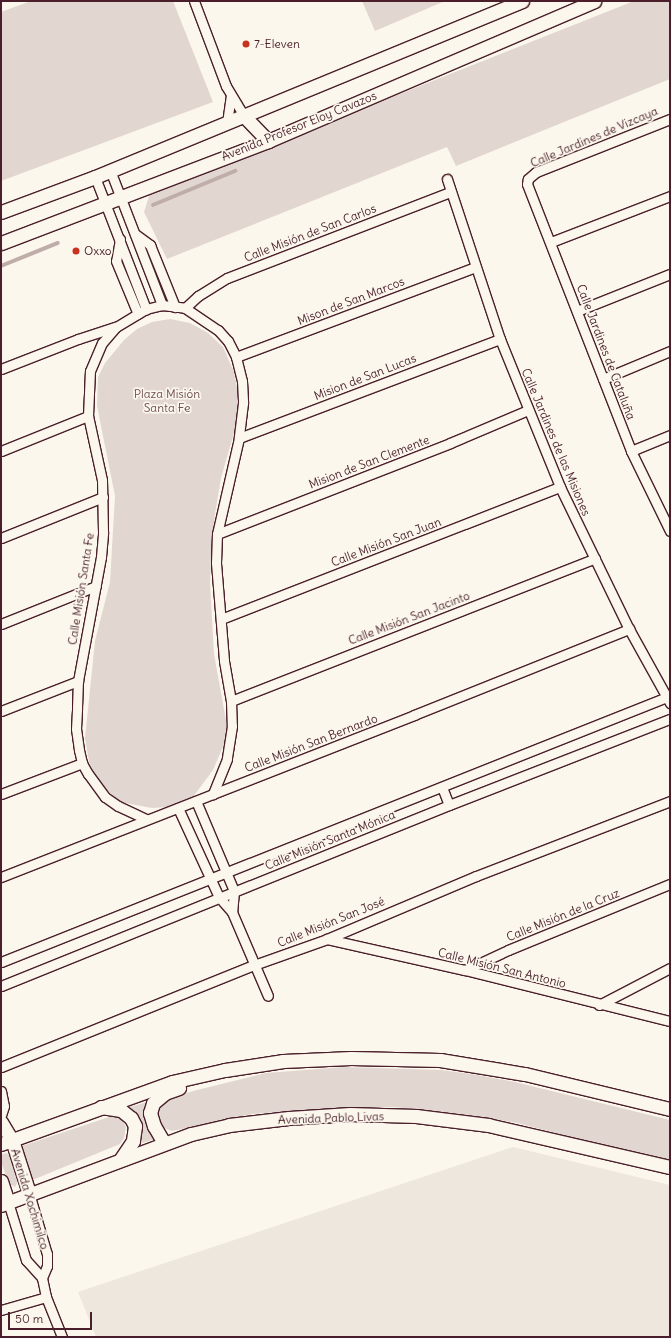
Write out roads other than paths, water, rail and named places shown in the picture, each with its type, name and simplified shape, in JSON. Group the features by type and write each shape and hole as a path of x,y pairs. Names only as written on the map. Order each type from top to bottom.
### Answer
{"main road":[{"path":"1,212 95,177 522,1"},
{"name":"Avenida Profesor Eloy Cavazos","path":"1,243 120,196 268,141 594,1"},
{"path":"244,116 268,141"},
{"path":"6,1142 172,1082 225,1070 283,1061 351,1058 440,1060 525,1074 670,1108"},
{"path":"164,1142 151,1119 150,1112 153,1103 165,1093 225,1070"},
{"path":"101,1107 121,1110 131,1118 134,1126 133,1141 121,1159"},
{"name":"Avenida Pablo Livas","path":"4,1203 164,1142 229,1125 289,1118 350,1114 416,1116 488,1125 670,1167"},
{"name":"Avenida Xochimilco","path":"1,1122 6,1142 29,1193"},
{"name":"Avenida Xochimilco","path":"1,1181 4,1203"}],"street":[{"path":"194,1 231,96 244,116"},
{"path":"227,123 231,96"},
{"name":"Calle Jardines de Vizcaya","path":"528,179 536,172 670,119"},
{"path":"110,170 162,305"},
{"path":"95,177 120,239 142,312"},
{"name":"Calle Jardines de las Misiones","path":"447,179 450,192 500,339 560,487 629,629 669,700"},
{"name":"Calle Jardines de Cataluña","path":"528,179 528,189 551,242 602,379 631,451 667,518 670,531"},
{"name":"Calle Misión de San Carlos","path":"185,308 198,296 227,278 450,192"},
{"path":"551,242 670,196"},
{"path":"135,234 150,244 175,307"},
{"name":"Mison de San Marcos","path":"236,357 475,267"},
{"path":"577,311 670,274"},
{"name":"Calle Misión Santa Fe","path":"146,819 118,806 105,797 82,763 76,729 78,680 101,557 103,497 98,453 88,416 90,371 102,343 116,328 142,312 162,305 185,308 218,330 228,341 236,357 242,381 243,404 239,438 217,534 216,562 224,661 231,701 231,744 222,773 213,794"},
{"path":"1,369 78,339 116,328"},
{"name":"Mision de San Lucas","path":"239,438 500,339"},
{"path":"602,379 670,351"},
{"name":"Mision de San Clemente","path":"217,534 450,443 528,410"},
{"path":"1,451 88,416"},
{"path":"631,451 670,434"},
{"name":"Calle Misión San Juan","path":"221,619 560,487"},
{"path":"1,538 103,497"},
{"name":"Calle Misión San Jacinto","path":"231,701 595,558"},
{"path":"1,624 96,586"},
{"name":"Calle Misión San Bernardo","path":"1,877 629,629"},
{"path":"1,711 78,680"},
{"name":"Calle Misión Santa Mónica","path":"1,962 211,880 442,786 669,700"},
{"name":"Calle Misión Santa Mónica","path":"1,986 449,805 670,719"},
{"path":"1,794 82,763"},
{"path":"442,786 449,805"},
{"path":"196,801 234,891 232,912"},
{"name":"Calle Misión San José","path":"1,1067 254,965 327,939 476,876 670,801"},
{"path":"178,808 219,897 232,912 268,996"},
{"name":"Calle Misión de la Cruz","path":"465,970 508,950 670,884"},
{"name":"Calle Misión San Antonio","path":"327,939 465,970 599,1005 670,1021"},
{"path":"599,1005 670,968"},
{"path":"1,1091 4,1106 1,1115"},
{"name":"Avenida Xochimilco","path":"29,1193 47,1254 47,1266 42,1278"},
{"name":"Avenida Xochimilco","path":"4,1203 26,1260 42,1278 46,1297 62,1337"},
{"path":"1,1310 46,1297"}],"waterway":[{"path":"153,205 235,171"},
{"path":"1,266 58,243"}],"place":[{"name":"7-Eleven","path":"246,44"},
{"name":"Oxxo","path":"76,251"}],"park label":[{"name":"Plaza Misión Santa Fe","path":"167,401"}]}
